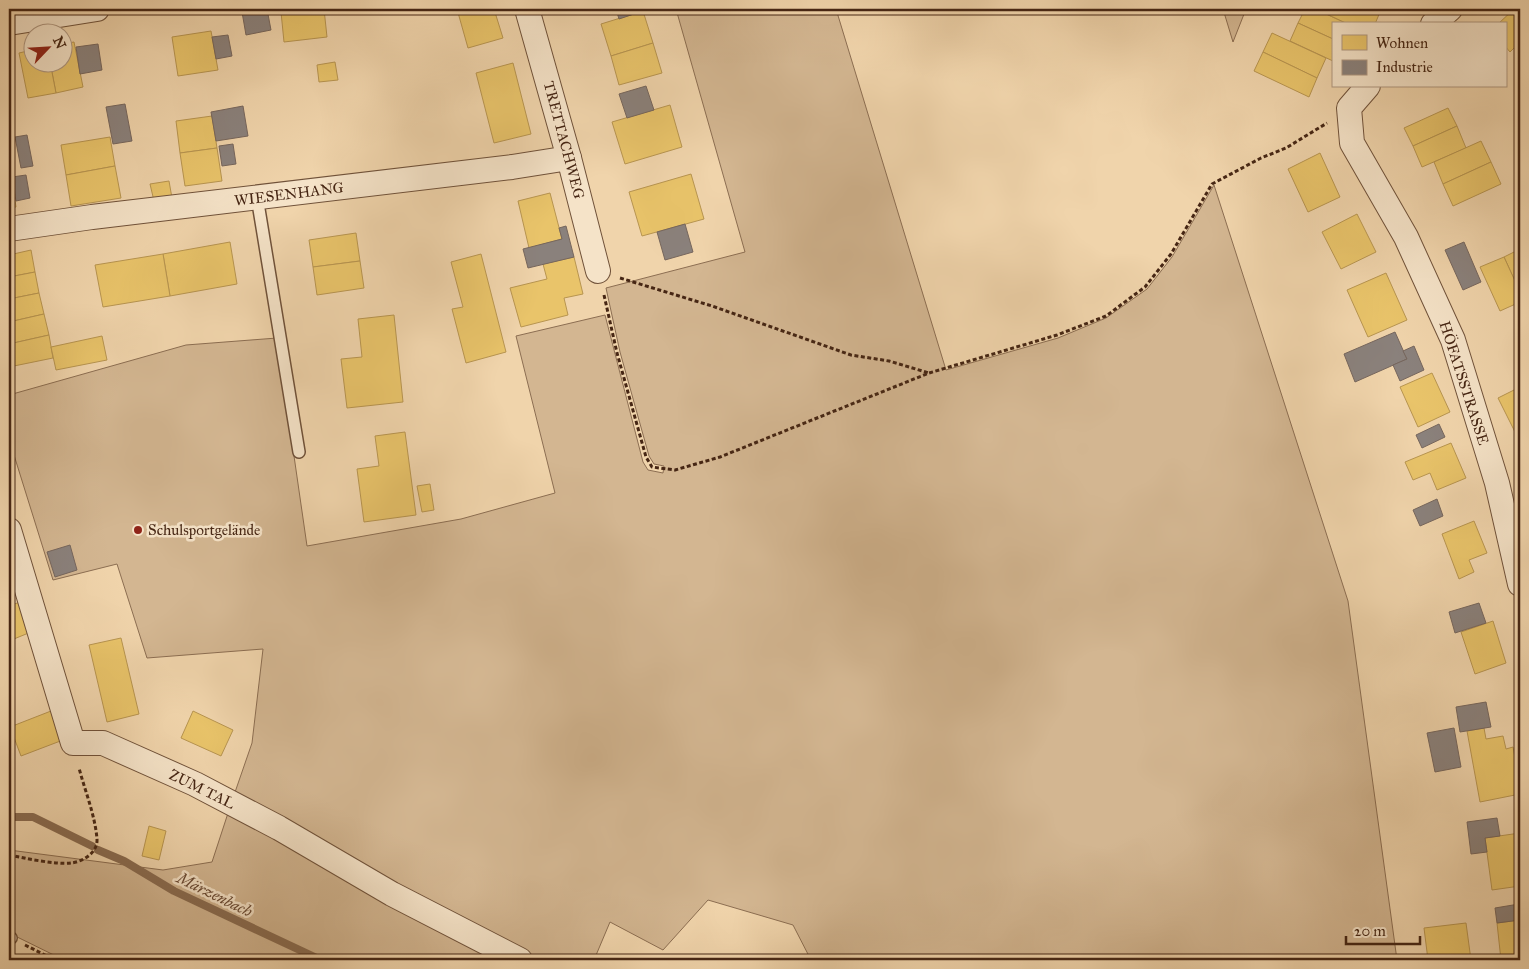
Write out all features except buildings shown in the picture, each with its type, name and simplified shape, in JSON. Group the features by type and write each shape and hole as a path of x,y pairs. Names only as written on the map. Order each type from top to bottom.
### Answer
{"street":[{"path":"9,23 97,9"},
{"name":"TRETTACHWEG","path":"527,9 569,158 598,271"},
{"path":"1435,22 1450,9"},
{"path":"1349,108 1366,88"},
{"name":"HÖFATSSTRASSE","path":"1349,108 1352,143 1406,237 1453,340 1497,483 1520,584"},
{"name":"WIESENHANG","path":"9,230 92,217 512,167 569,158"},
{"path":"9,530 73,743"},
{"name":"ZUM TAL","path":"73,743 104,743 194,784 279,828 392,894 520,960"}],"lane":[{"path":"257,197 299,452"}],"path":[{"path":"598,271 617,353 646,457 652,467 675,470 720,457 929,374 1057,335 1106,316 1146,287 1171,254 1212,184 1261,158 1286,148 1349,108"},
{"path":"598,271 712,306 851,356 889,362 929,374"},
{"path":"9,855 70,863 88,858 95,849 97,841 92,810 73,743"},
{"path":"10,938 55,960"}],"shaded area":[{"path":"676,9 836,9 946,370 1058,338 1106,318 1147,289 1172,257 1214,185 1348,601 1397,960 811,960 793,925 708,900 663,950 610,922 594,960 527,960 233,798 252,743 263,649 147,658 117,564 53,580 9,439 9,395 186,345 277,338 307,546 461,519 555,493 516,336 605,315 643,462 648,470 663,473 664,466 654,464 649,456 620,352 606,288 745,252"},
{"path":"1223,9 1246,9 1233,42"},
{"path":"230,807 512,960 64,960 9,933 9,850 163,870 212,862"}],"waterway":[{"name":"Märzenbach","path":"9,817 33,817 92,846"},
{"name":"Märzenbach","path":"98,850 124,861 174,891 321,960"}],"place":[{"name":"Schulsportgelände","path":"138,530"}]}
